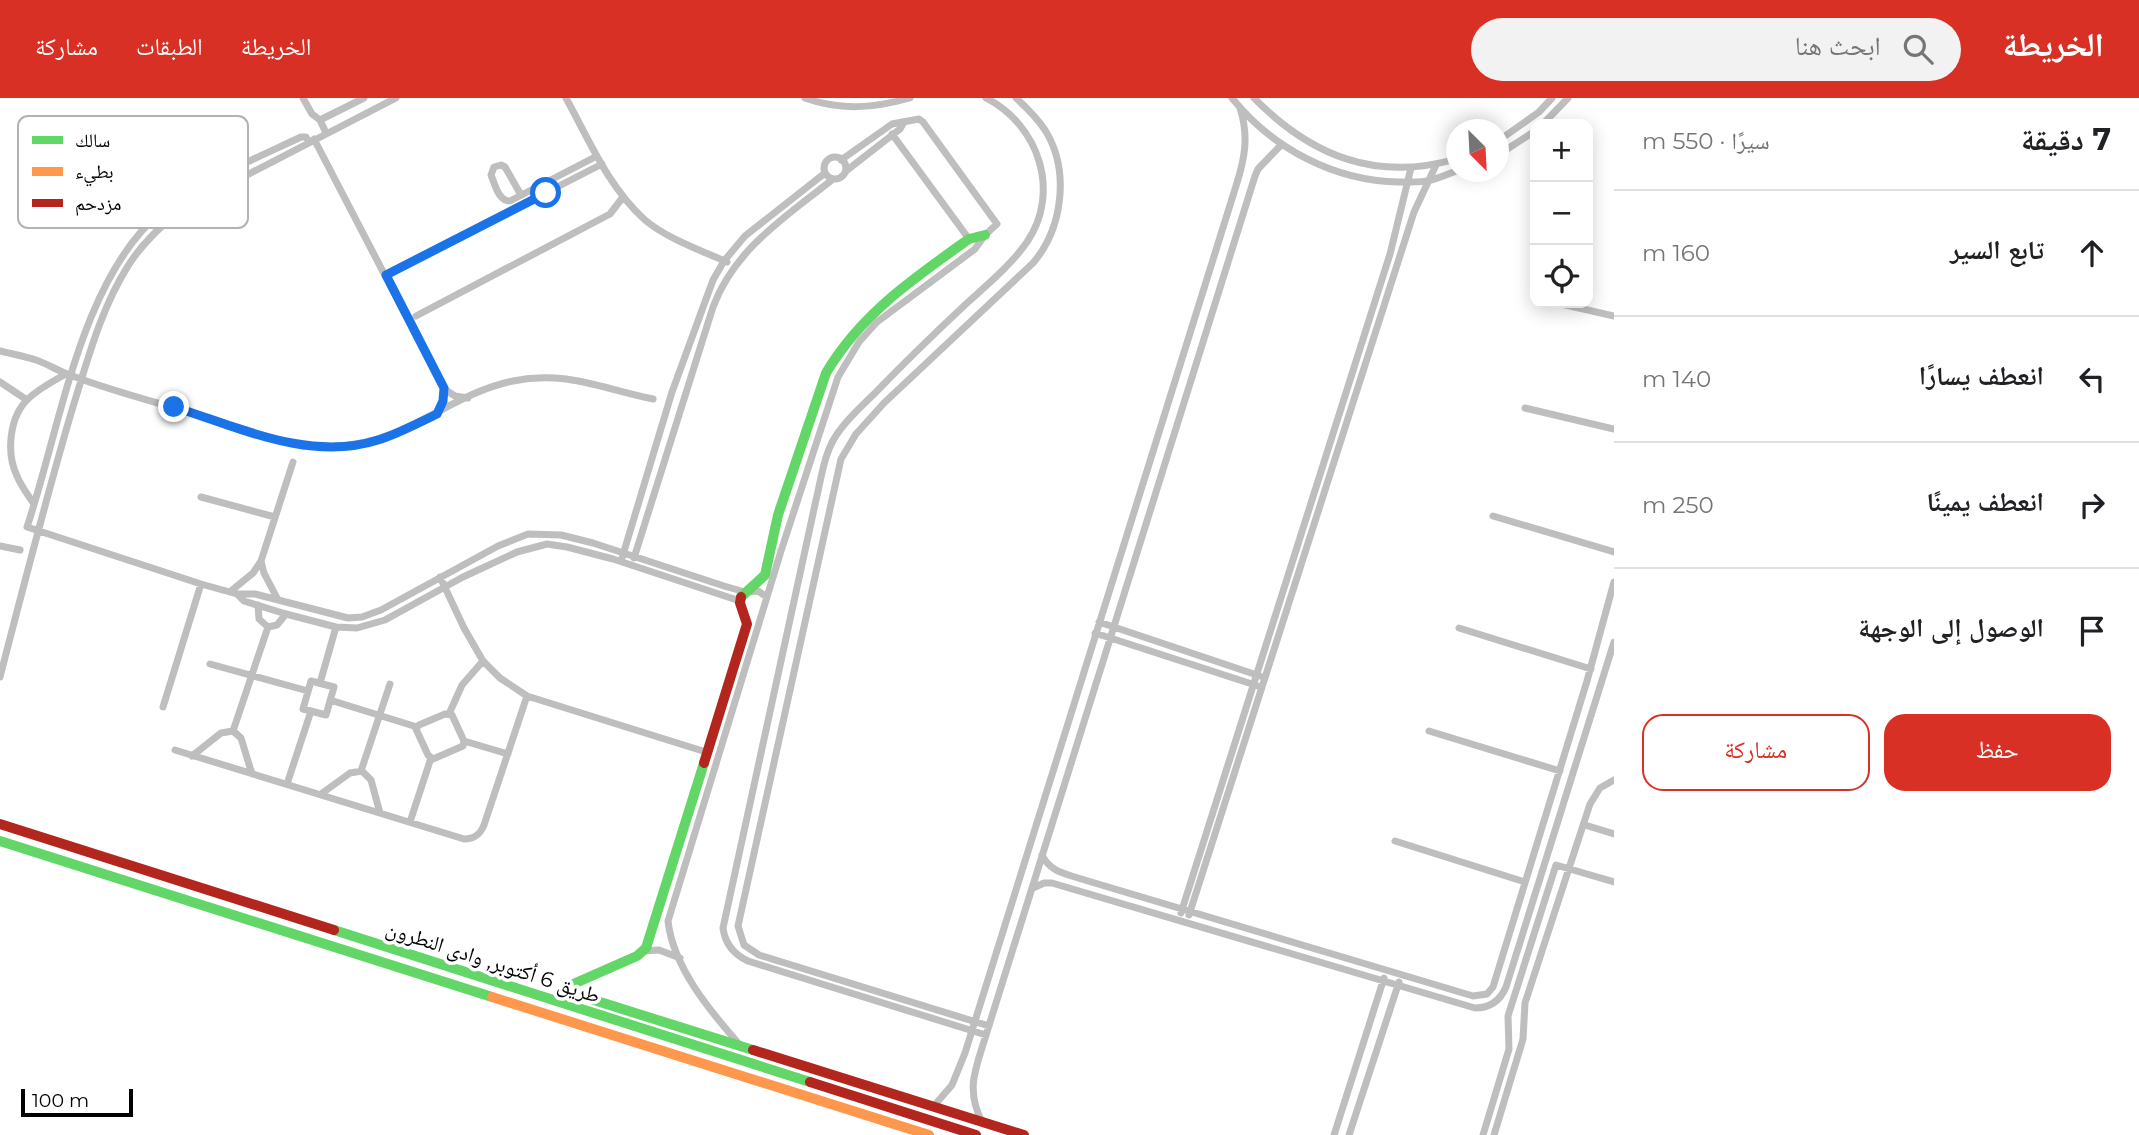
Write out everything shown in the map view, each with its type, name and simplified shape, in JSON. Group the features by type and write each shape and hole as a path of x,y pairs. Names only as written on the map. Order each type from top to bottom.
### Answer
{"street":[{"path":"303,98 327,133"},
{"path":"320,120 365,98"},
{"path":"248,174 396,98"},
{"path":"566,98 623,197 652,225 734,265"},
{"path":"806,98 834,106 856,107 882,106 909,98"},
{"path":"986,98 1016,120 1037,152 1044,187 1038,221 1028,240 1011,261 905,361 838,433 827,454 724,919 724,936 733,952 748,961 986,1035"},
{"path":"989,1026 760,955 749,950 741,940 738,917 839,464 851,441 884,403 1033,263 1051,235 1060,195 1056,158 1045,131 1016,98"},
{"path":"1232,98 1258,127 1295,153 1331,169 1355,177 1386,181 1430,180 1446,175"},
{"path":"1254,98 1272,116 1306,142 1338,156 1378,166 1411,168 1446,162"},
{"path":"1509,134 1539,112 1552,98"},
{"path":"1548,119 1568,98"},
{"path":"933,1107 952,1085 965,1053 1242,166 1246,134 1240,108"},
{"path":"841,160 892,124 916,118 923,121 995,219 996,226 975,249 933,272 861,322 833,359 778,515 776,550 767,597 706,752 649,941 643,951 633,958 572,985 565,991 1024,1135"},
{"path":"632,566 713,307 734,265 761,236 833,179 841,177 904,122"},
{"path":"892,134 969,239"},
{"path":"1509,148 1530,134"},
{"path":"248,163 301,137 311,141 386,275 444,388 455,396 468,398"},
{"path":"982,1122 975,1108 972,1088 979,1057 1258,169 1282,144"},
{"path":"521,195 505,167 494,167 491,175 502,199 510,201 597,156"},
{"path":"1331,169 1338,156"},
{"path":"833,179 825,173 824,167 829,159 841,160 846,171"},
{"path":"386,275 602,163"},
{"path":"1183,922 1257,686 1414,212 1436,165"},
{"path":"1242,166 1258,169"},
{"path":"1260,677 1390,254 1411,168"},
{"path":"622,558 666,412 703,303 724,261 754,229 825,173"},
{"path":"416,316 610,214 623,197"},
{"path":"145,228 128,247 109,276 69,375 27,527 201,584 234,592 246,592 338,616 362,617 380,610 498,546 528,534 555,534 575,538 622,558 632,566 721,595 742,596 758,590 767,597"},
{"path":"0,677 82,379 119,281 159,228"},
{"path":"933,272 969,239 985,235"},
{"path":"1579,308 1614,316"},
{"path":"0,351 34,359 69,375 270,439 333,447 376,441 503,383 544,377 582,380 618,392 653,399"},
{"path":"34,504 17,476 12,456 11,437 15,419 27,400 69,375"},
{"path":"0,382 27,400"},
{"path":"437,414 443,401 444,388"},
{"path":"1525,408 1614,429"},
{"path":"666,412 678,416"},
{"path":"234,592 261,561 293,462"},
{"path":"201,497 275,517"},
{"path":"1493,516 1614,552"},
{"path":"234,592 244,601 286,614 336,627 357,628 378,623 505,557 538,545 557,544 622,558 634,557 724,586 742,596 748,620 735,681 671,908 669,926 680,959 705,1004 741,1048"},
{"path":"0,545 20,551"},
{"path":"742,596 762,579 776,550"},
{"path":"261,561 278,600"},
{"path":"800,576 814,579"},
{"path":"440,577 483,661 500,678 527,696 706,752"},
{"path":"1042,855 1047,864 1055,870 1473,996 1487,994 1493,987 1560,771 1614,582"},
{"path":"163,707 201,584"},
{"path":"721,595 724,586"},
{"path":"258,605 259,619 268,627"},
{"path":"268,627 277,625 286,614"},
{"path":"1099,622 1260,677"},
{"path":"233,732 268,627"},
{"path":"320,683 336,627"},
{"path":"1458,628 1591,669"},
{"path":"1095,633 1257,686"},
{"path":"1032,888 1052,883 1475,1008 1490,1006 1501,996 1614,642"},
{"path":"330,700 417,727 449,714 462,685 483,661"},
{"path":"210,664 308,691"},
{"path":"310,681 320,683 334,687 326,715 303,709 310,681"},
{"path":"361,771 390,684"},
{"path":"174,750 464,838 477,836 484,825 527,696"},
{"path":"287,783 311,711"},
{"path":"430,758 437,758 463,746 464,741 454,718 449,714"},
{"path":"410,822 430,758 416,732 417,727"},
{"path":"1429,731 1560,771"},
{"path":"192,756 221,733 233,732 241,738 252,774"},
{"path":"464,741 508,754"},
{"path":"321,794 350,773 361,771 370,778 380,813"},
{"path":"1494,1135 1523,1039 1525,1003 1593,798 1600,788 1613,782"},
{"name":"طريق 6 أكتوبر, وادى النطرون","path":"0,824 975,1135"},
{"path":"1585,825 1614,834"},
{"path":"682,830 694,833"},
{"name":"طريق 6 أكتوبر, وادى النطرون","path":"0,841 929,1135"},
{"path":"1395,841 1525,882"},
{"path":"678,845 690,848"},
{"path":"1483,1135 1509,1049 1508,1016 1556,864 1614,883"},
{"path":"667,882 678,886"},
{"path":"1546,895 1560,900"},
{"path":"660,904 671,908"},
{"path":"643,951 659,950 680,959"},
{"path":"1334,1135 1387,971"},
{"path":"1349,1135 1401,975"},
{"path":"965,1053 979,1057"},
{"path":"1357,1063 1371,1067"}],"traffic: fast":[{"path":"741,597 765,575 778,515 826,373 840,352 890,298 969,239 985,235"},
{"path":"704,763 646,948 637,956 571,985 565,991 753,1050"},
{"path":"0,841 492,997"},
{"path":"334,930 810,1082"}],"traffic: slow":[{"path":"492,997 929,1135"}],"traffic: jam":[{"path":"704,763 747,624 740,603 741,597"},
{"path":"0,824 334,930"},
{"path":"753,1050 1024,1135"},
{"path":"810,1082 976,1135"}],"route":[{"path":"174,407 270,439 333,447 376,441 437,414 443,401 444,388 386,275 546,193"}]}
